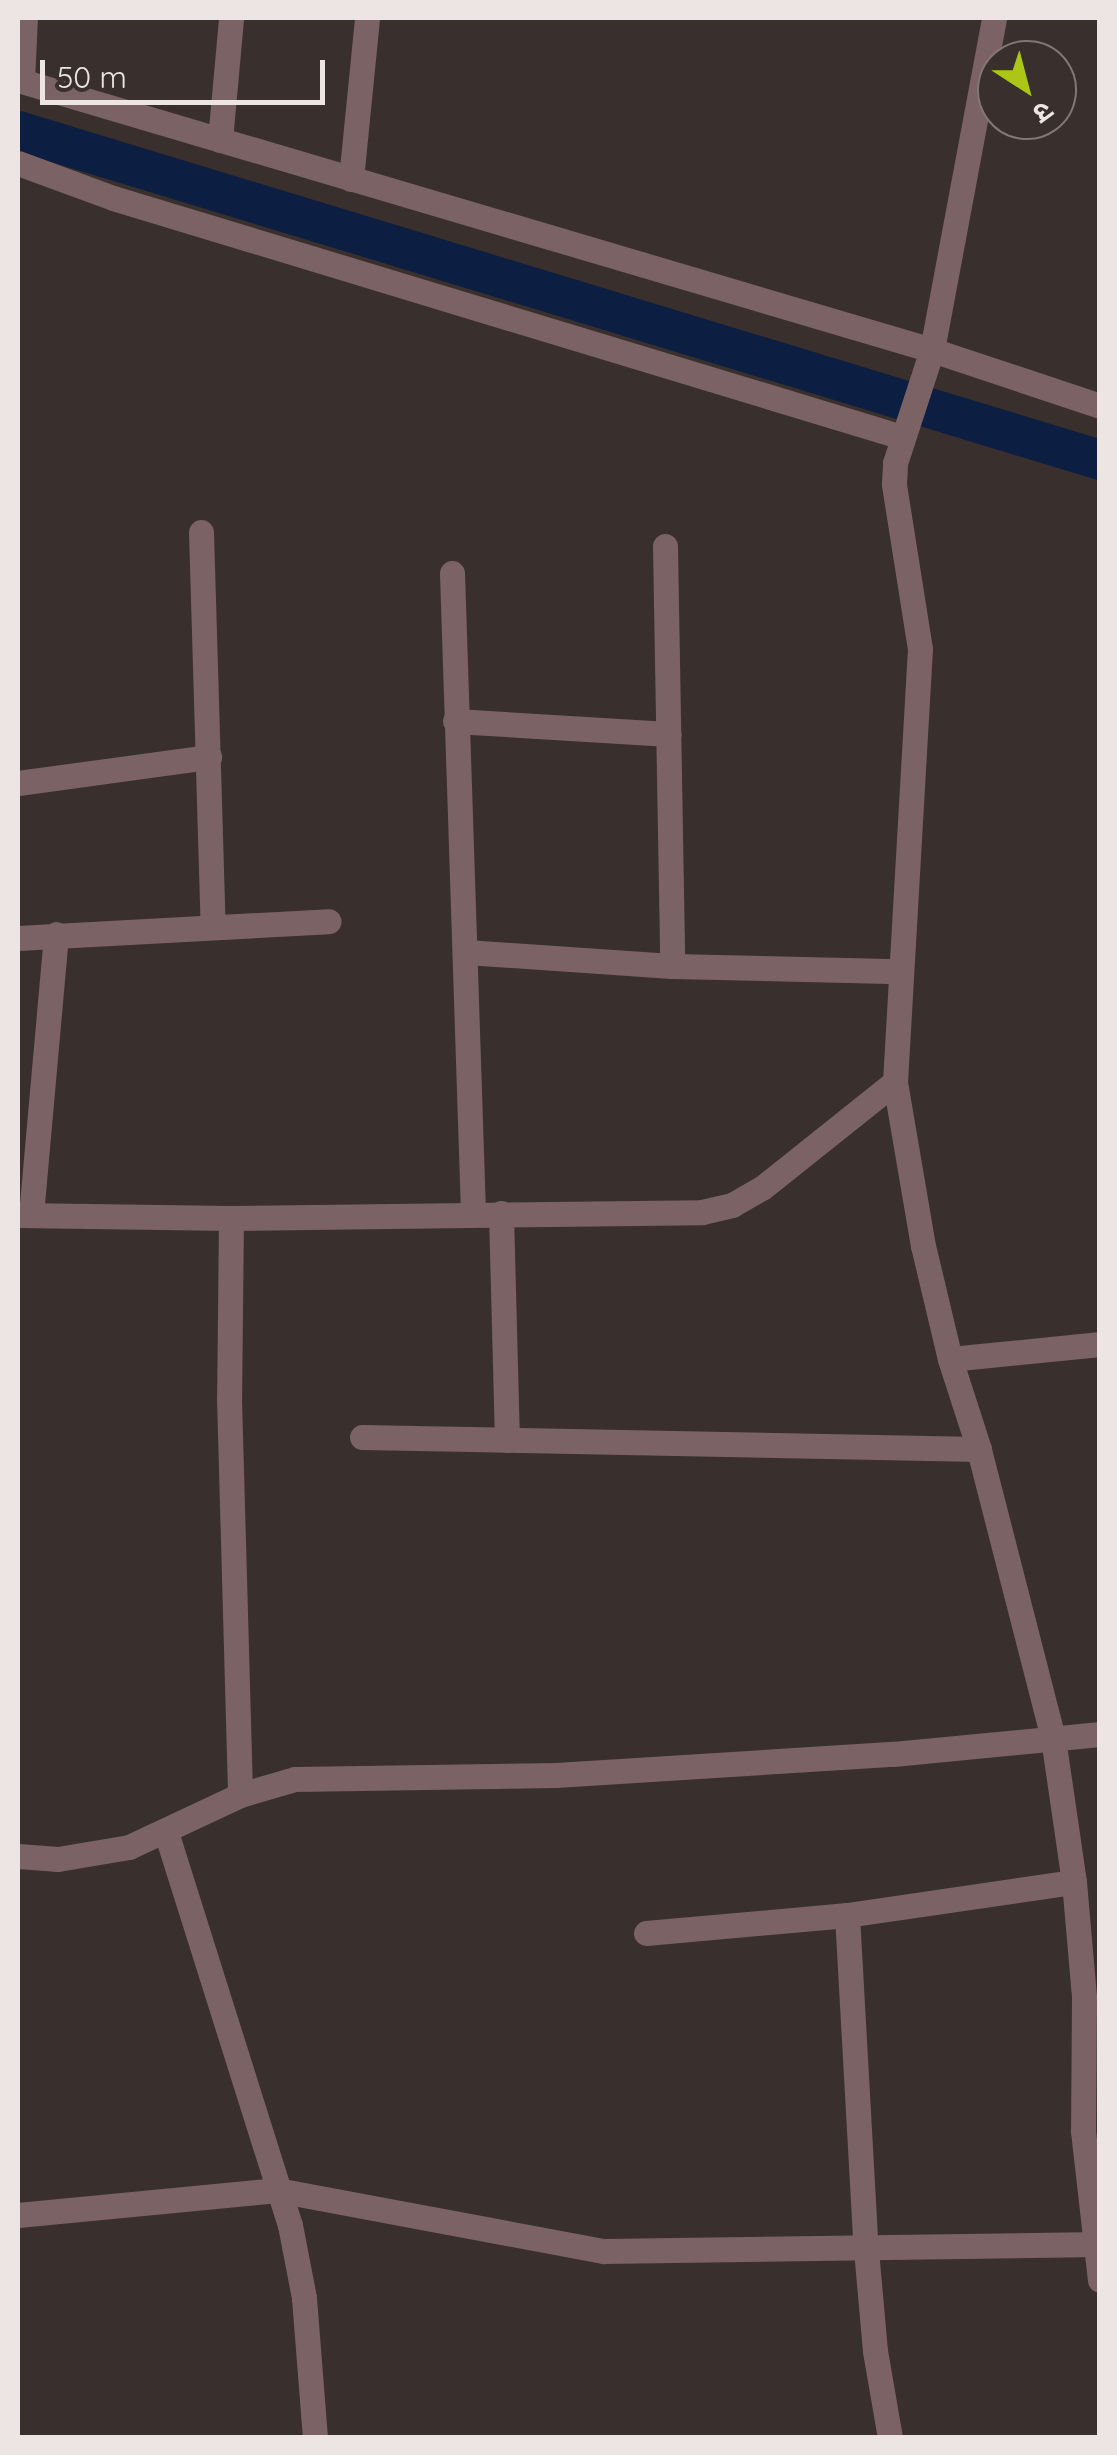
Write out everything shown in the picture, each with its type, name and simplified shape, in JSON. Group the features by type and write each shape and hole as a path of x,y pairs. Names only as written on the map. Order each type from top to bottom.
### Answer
{"street":[{"path":"26,18 20,80 929,360 1100,406"},
{"path":"220,140 231,18"},
{"path":"351,179 367,18"},
{"path":"994,18 929,360 902,437 894,484 920,664 895,1082 924,1246 950,1359 978,1448 1054,1738 1092,1996 1083,2131 1100,2280"},
{"path":"18,163 112,198 902,437"},
{"path":"201,532 212,926"},
{"path":"665,546 672,966"},
{"path":"452,573 473,1213"},
{"path":"455,722 669,734"},
{"path":"18,783 209,757"},
{"path":"18,938 329,922"},
{"path":"56,934 24,1215 231,1218 702,1212 732,1205 802,1158 895,1082"},
{"path":"466,952 672,966 899,971"},
{"path":"501,1213 506,1440"},
{"path":"231,1218 229,1398 240,1795"},
{"path":"950,1359 1100,1344"},
{"path":"362,1437 978,1448"},
{"path":"18,1856 58,1859 129,1846 240,1795 295,1778 556,1775 874,1756 1100,1734"},
{"path":"166,1832 290,2226 304,2298 315,2438"},
{"path":"646,1933 847,1915 1074,1882"},
{"path":"847,1915 874,2351 890,2438"},
{"path":"18,2215 277,2190 604,2251 1096,2244"}],"waterway":[{"path":"18,131 1100,460"}]}
